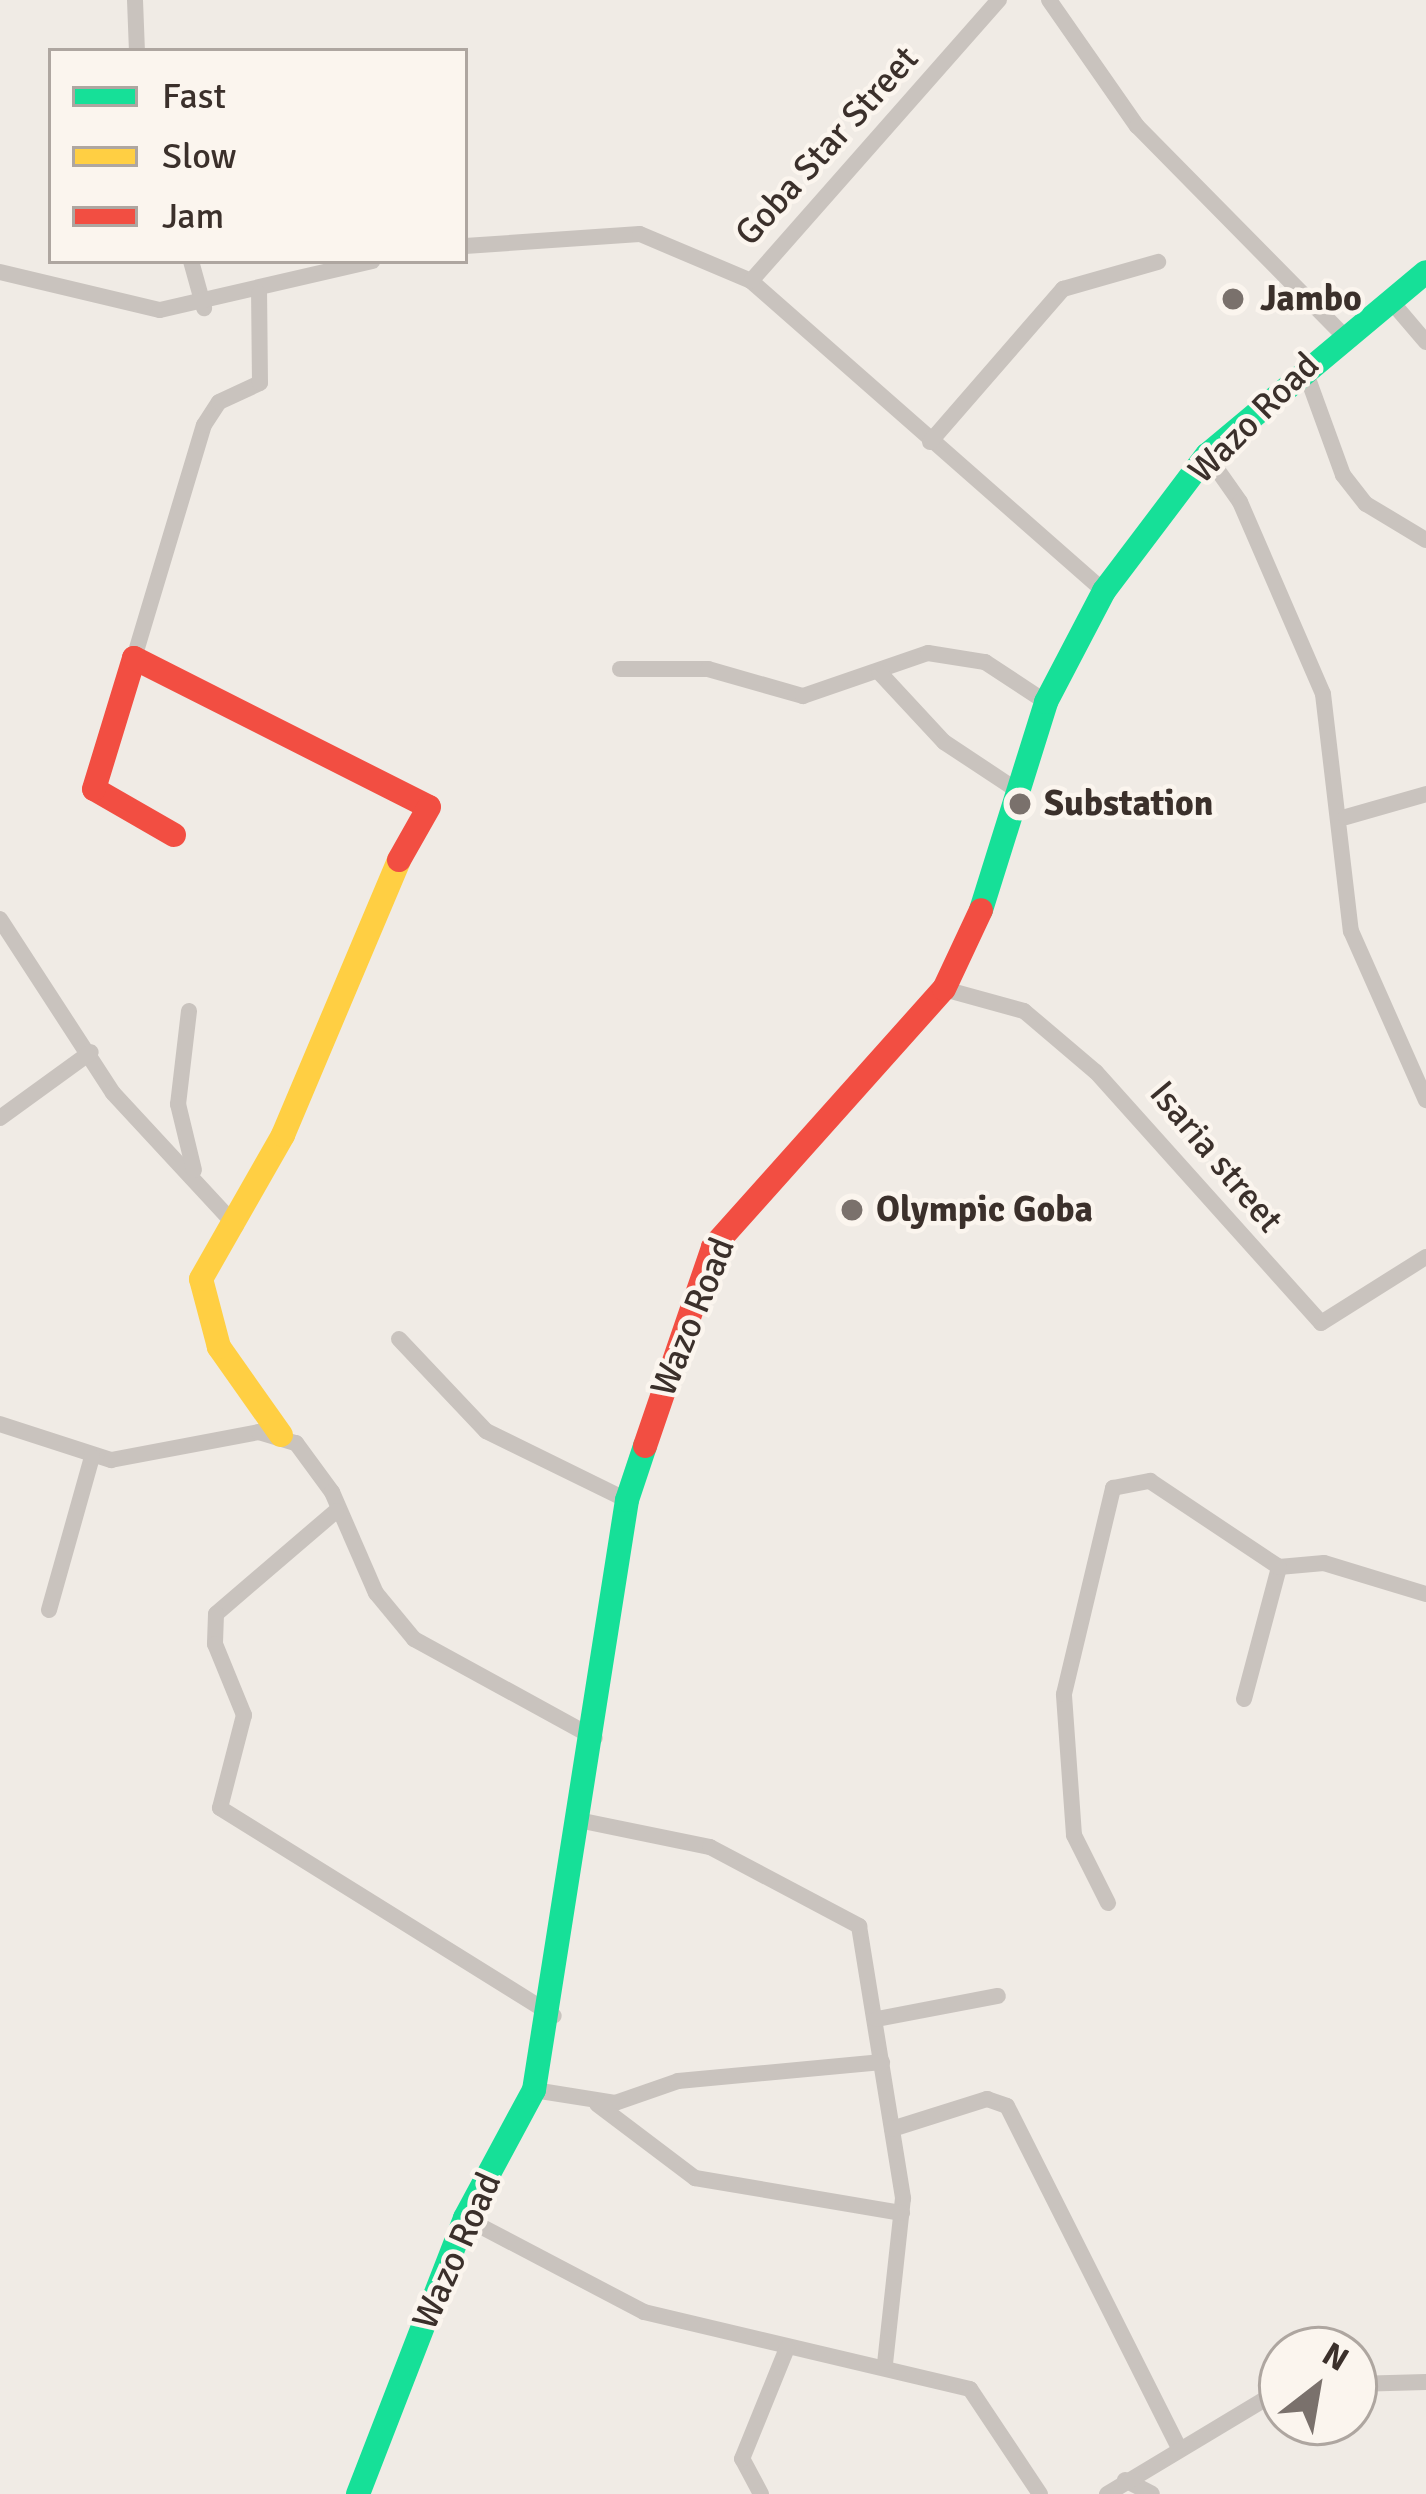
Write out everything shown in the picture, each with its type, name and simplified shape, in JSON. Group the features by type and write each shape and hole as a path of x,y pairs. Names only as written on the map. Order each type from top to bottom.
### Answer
{"main road":[{"name":"Wazo Road","path":"358,2494 465,2218 533,2090 554,2016 627,1500 713,1247 944,989 989,893 1015,788 1046,702 1104,591 1207,455 1303,365 1426,272"},
{"path":"174,836 94,789 134,658 340,757 430,814 368,913 236,1226 201,1279 199,1303 281,1436"}],"street":[{"path":"135,0 137,48"},
{"name":"Goba Star Street","path":"751,280 999,0"},
{"path":"1049,0 1137,126 1342,334"},
{"path":"468,246 640,233 751,280 1104,591"},
{"path":"930,442 1063,289 1159,262"},
{"path":"192,264 204,308"},
{"path":"0,272 160,310 204,308 362,264"},
{"path":"134,658 205,425 220,402 260,383 259,294"},
{"path":"1390,301 1426,342"},
{"path":"1303,365 1343,476 1366,504 1426,540"},
{"path":"1207,455 1240,502 1323,694 1346,817 1351,932 1426,1100"},
{"path":"620,669 708,669 803,696 914,654 985,662 1046,702"},
{"path":"879,671 944,742 1015,788"},
{"path":"1346,817 1426,794"},
{"path":"0,919 128,1111 195,1171 236,1226"},
{"name":"Isaria street","path":"944,989 1024,1011 1096,1072 1321,1323 1426,1257"},
{"path":"189,1011 178,1104 195,1171"},
{"path":"0,1118 91,1052"},
{"path":"399,1339 485,1431 627,1500"},
{"path":"0,1424 92,1457 281,1436 311,1457 376,1593 414,1639 595,1738"},
{"path":"49,1610 92,1457"},
{"path":"1108,1904 1074,1835 1064,1694 1113,1488 1150,1481 1279,1567 1324,1563 1426,1594"},
{"path":"336,1511 216,1614 215,1644 244,1715 220,1808 554,2016"},
{"path":"1244,1699 1279,1567"},
{"path":"583,1822 710,1847 828,1905 869,1946 902,2213 885,2365"},
{"path":"877,2019 998,1996"},
{"path":"597,2104 678,2081 882,2062"},
{"path":"533,2090 597,2104 695,2178 902,2213"},
{"path":"892,2129 987,2099 1007,2105 1178,2446"},
{"path":"465,2218 644,2312 787,2348 885,2365 987,2402 1040,2494"},
{"path":"761,2494 742,2459 787,2348"},
{"path":"1378,2383 1426,2382"},
{"path":"1107,2494 1178,2446 1258,2402"},
{"path":"1125,2480 1152,2494"}],"traffic: fast":[{"path":"981,910 1046,702 1104,591 1207,455 1426,272"},
{"path":"358,2494 465,2218 534,2090 627,1500 645,1446"}],"traffic: slow":[{"path":"281,1435 219,1347 201,1279 283,1135 399,860"}],"traffic: jam":[{"path":"174,835 94,789 134,658 429,807 399,860"},
{"path":"645,1446 713,1247 944,989 981,910"}],"place":[{"name":"Jambo","path":"1233,299"},
{"name":"Substation","path":"1020,804"},
{"name":"Olympic Goba","path":"852,1210"}]}
